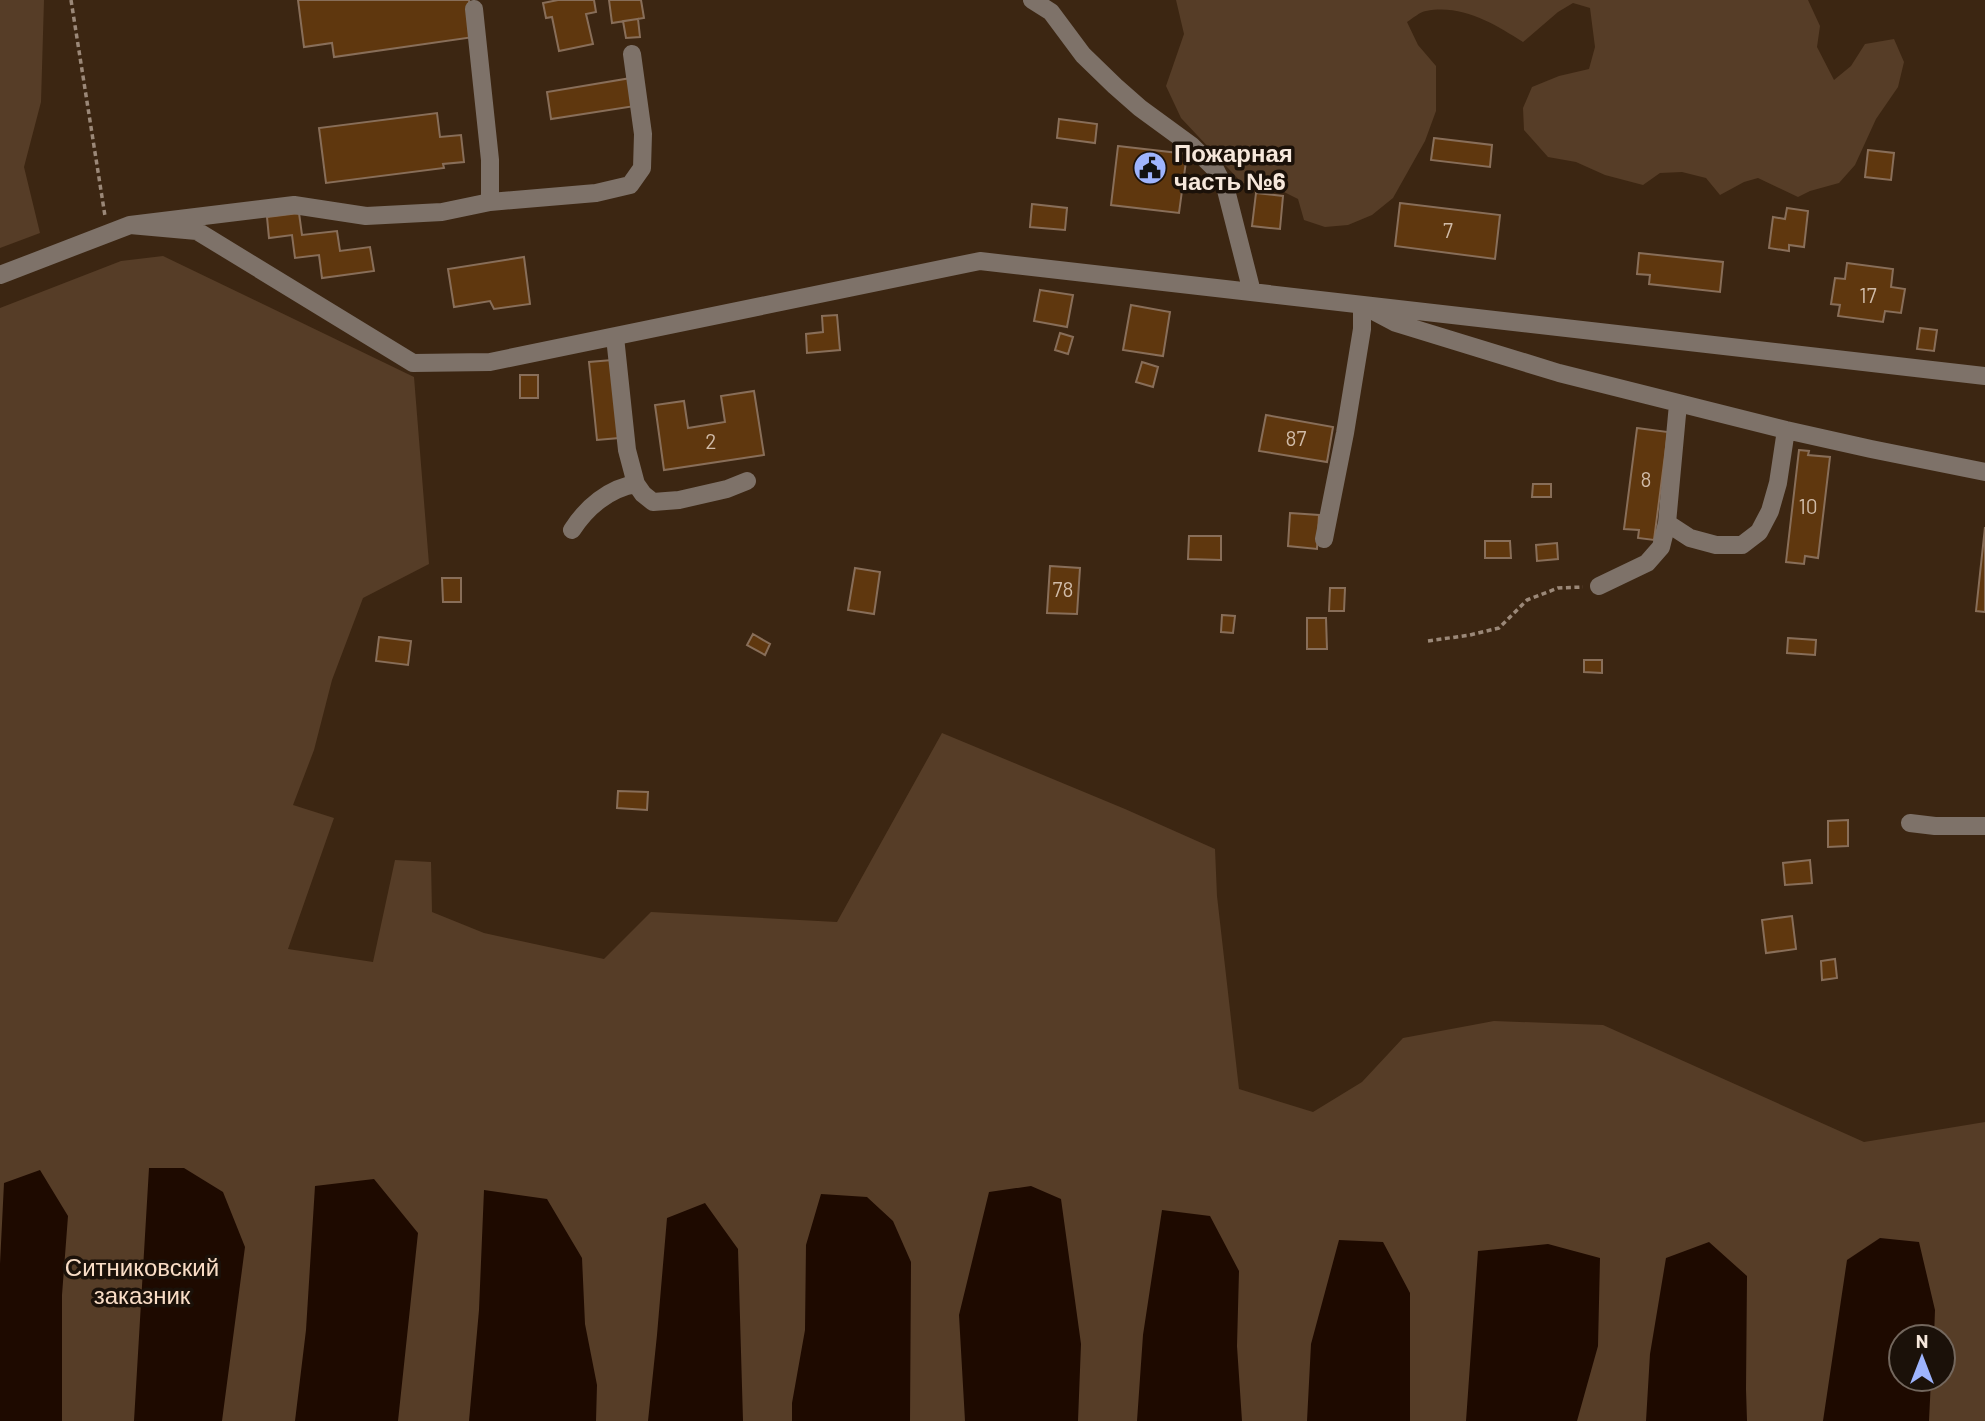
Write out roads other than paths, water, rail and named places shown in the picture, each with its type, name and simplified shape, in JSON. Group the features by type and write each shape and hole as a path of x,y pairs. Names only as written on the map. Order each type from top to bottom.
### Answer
{"street":[{"path":"1032,0 1051,12 1083,55 1115,86 1192,146 1215,169 1226,190 1252,292"},
{"path":"474,9 490,159 490,202"},
{"path":"0,275 131,225 294,205 366,216 442,212 490,202 596,193 630,185 642,168 643,134 632,54"},
{"path":"131,225 197,231 413,363 490,362 980,261 1985,376"},
{"path":"1362,304 1396,323 1559,373 1786,430 1985,471"},
{"path":"1324,539 1362,329 1362,304"},
{"path":"615,337 628,450 636,484 643,494 653,502 663,502 704,496 747,481"},
{"path":"1599,586 1647,563 1661,547 1667,523 1678,404"},
{"path":"1667,523 1690,538 1716,545 1742,545 1759,532 1770,511 1778,482 1786,430"},
{"path":"572,530 580,518 609,493 625,485 636,484"},
{"path":"1910,823 1935,826 1985,825"}],"place":[{"name":"Пожарная часть №6","path":"1150,168"}],"park label":[{"name":"Ситниковский заказник","path":"142,1282"}]}
